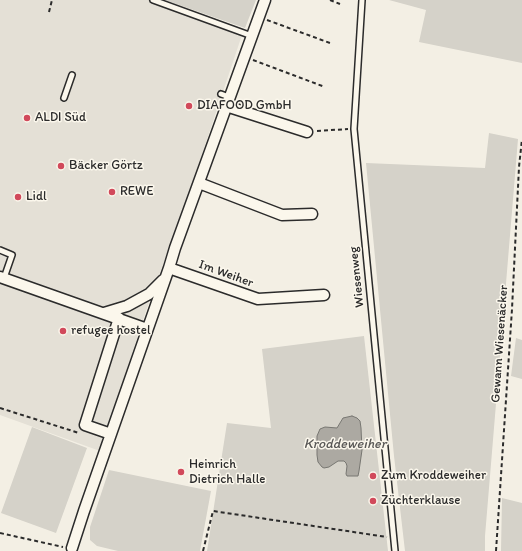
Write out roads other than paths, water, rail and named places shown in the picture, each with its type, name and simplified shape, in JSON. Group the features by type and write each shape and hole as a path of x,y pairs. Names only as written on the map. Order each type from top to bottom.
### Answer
{"street":[{"path":"72,548 175,248 199,183 225,99 244,57 265,0"},
{"path":"225,99 307,132"},
{"path":"199,183 282,215 312,214"},
{"name":"Im Weiher","path":"169,268 258,299 324,295"},
{"path":"104,313 127,306 149,294 166,277"},
{"path":"2,278 148,329"},
{"path":"111,434 85,425 119,318"}],"lane":[{"path":"153,0 252,36"},
{"name":"Wiesenweg","path":"362,0 354,130 395,551"},
{"path":"64,98 72,75"},
{"path":"0,250 12,255 2,278"}],"water":[{"name":"Kroddeweiher","path":"352,416 360,421 361,428 362,450 358,476 347,476 347,466 344,461 338,461 329,467 322,467 318,462 317,455 317,436 320,429 325,427 337,428 343,418"}],"place":[{"name":"DIAFOOD GmbH","path":"189,106"},
{"name":"ALDI Süd","path":"27,118"},
{"name":"Bäcker Görtz","path":"61,166"},
{"name":"REWE","path":"112,192"},
{"name":"Lidl","path":"18,197"},
{"name":"refugee hostel","path":"63,331"},
{"name":"Heinrich Dietrich Halle","path":"181,472"},
{"name":"Zum Kroddeweiher","path":"373,476"},
{"name":"Züchterklause","path":"373,501"}]}
